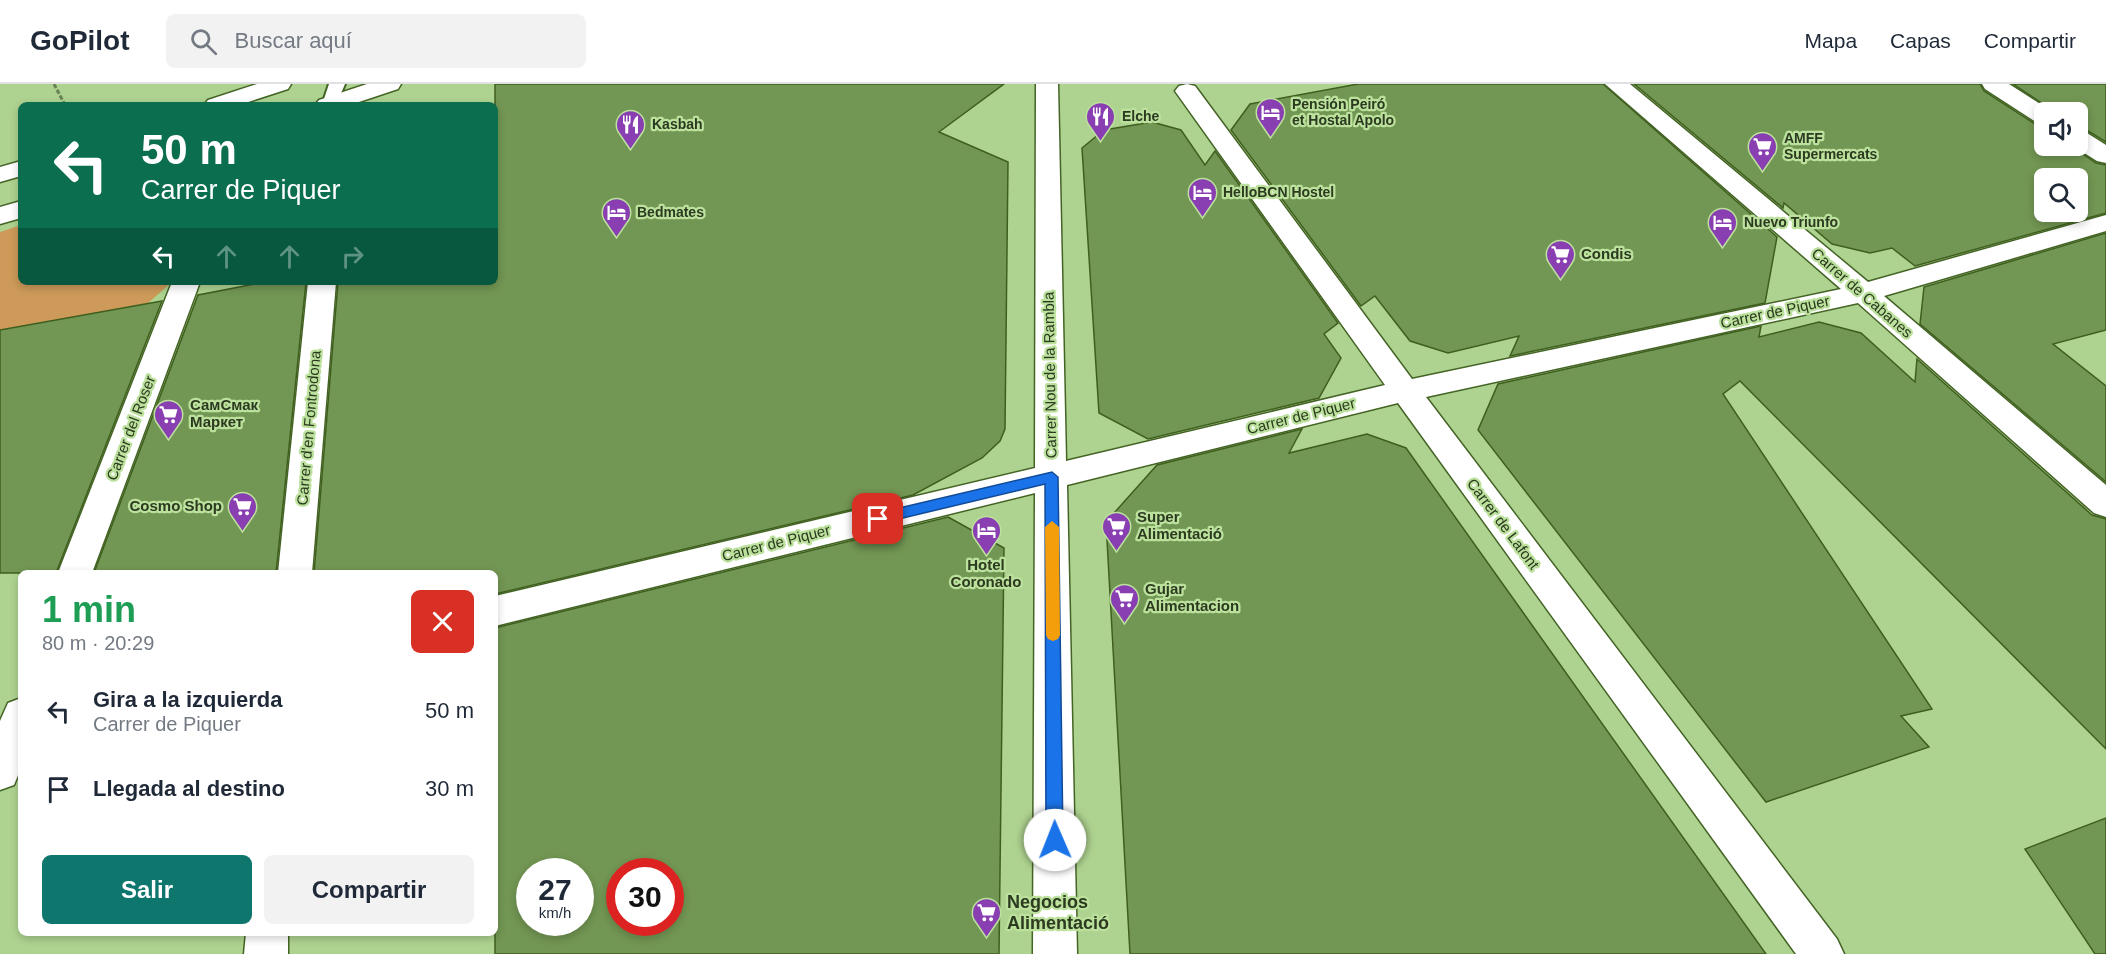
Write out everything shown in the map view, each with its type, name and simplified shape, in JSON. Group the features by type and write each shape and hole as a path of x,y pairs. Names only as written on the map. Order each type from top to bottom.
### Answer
{"street":[{"path":"225,102 280,84"},
{"path":"337,102 390,84"},
{"name":"Carrer Nou de la Rambla","path":"1047,84 1056,954"},
{"name":"Carrer de Cabanes","path":"1616,84 1863,293 2106,504"},
{"path":"1993,84 2034,111"},
{"name":"Carrer de Lafont","path":"1187,91 1405,391 1822,954"},
{"path":"2088,144 2106,156"},
{"path":"0,175 18,169"},
{"path":"0,216 18,210"},
{"name":"Carrer de Piquer","path":"498,610 1405,391 1863,293 2106,223"},
{"name":"Carrer del Roser","path":"76,570 185,285"},
{"name":"Carrer d'en Fontrodona","path":"295,570 322,285"},
{"path":"0,772 18,723"},
{"path":"266,954 267,936"}],"lane":[{"path":"329,102 337,84"}],"path":[{"path":"54,84 63,102"}],"shaded area":[{"path":"18,226 18,285 169,285 147,304 0,330 0,232"}],"building":[{"path":"495,84 1004,84 939,132 1008,162 1005,429 1000,441 982,458 913,495 498,593 498,570 314,570 338,285 498,285 498,102 495,102"},
{"path":"1358,84 1603,84 1777,237 1765,303 1510,356 1519,336 1448,353 1410,341 1375,296 1361,306 1231,130 1250,104"},
{"path":"1634,84 1980,84 1984,91 2034,123 2034,156 2086,156 2096,163 2106,165 2106,213 2088,218 2088,168 2034,168 2034,222 2074,222 1915,266 1892,248 1870,253 1832,244 1784,203 1783,208"},
{"path":"2013,84 2106,84 2106,142 2088,131 2088,102 2040,102"},
{"path":"1152,122 1181,130 1205,165 1215,151 1338,323 1324,334 1341,358 1319,398 1148,439 1099,413 1082,148 1104,130"},
{"path":"2106,233 2106,330 2053,344 2106,386 2106,482 1920,324 1924,287"},
{"path":"250,285 306,285 276,570 95,570 198,295"},
{"path":"162,301 57,570 18,570 18,573 0,573 0,330"},
{"path":"1819,322 1861,333 1915,382 1917,359 2092,515 2106,519 2106,749 1740,381 1723,394 1932,709 1901,716 1929,747 1766,802 1478,430 1498,384 1761,326 1759,337"},
{"path":"1302,429 1289,453 1367,434 1406,448 1766,954 1130,954 1106,522 1157,465"},
{"path":"948,517 1004,548 999,954 495,954 495,936 498,936 498,627"},
{"path":"2106,818 2106,954 2095,954 2025,849"}],"slow traffic":[{"path":"1052,527 1053,635"}],"place":[{"name":"Pensión Peiró et Hostal Apolo","path":"1271,138"},
{"name":"Elche","path":"1101,142"},
{"name":"Kasbah","path":"631,150"},
{"name":"AMFF Supermercats","path":"1763,172"},
{"name":"HelloBCN Hostel","path":"1202,218"},
{"name":"Bedmates","path":"616,238"},
{"name":"Nuevo Triunfo","path":"1723,248"},
{"name":"Condis","path":"1560,280"},
{"name":"СамСмак Маркет","path":"169,440"},
{"name":"Cosmo Shop","path":"243,532"},
{"name":"Super Alimentació","path":"1116,552"},
{"name":"Hotel Coronado","path":"986,556"},
{"name":"Gujar Alimentacion","path":"1124,624"},
{"name":"Negocios Alimentació","path":"986,938"}],"route":[{"path":"878,519 1052,477 1055,840"}]}
